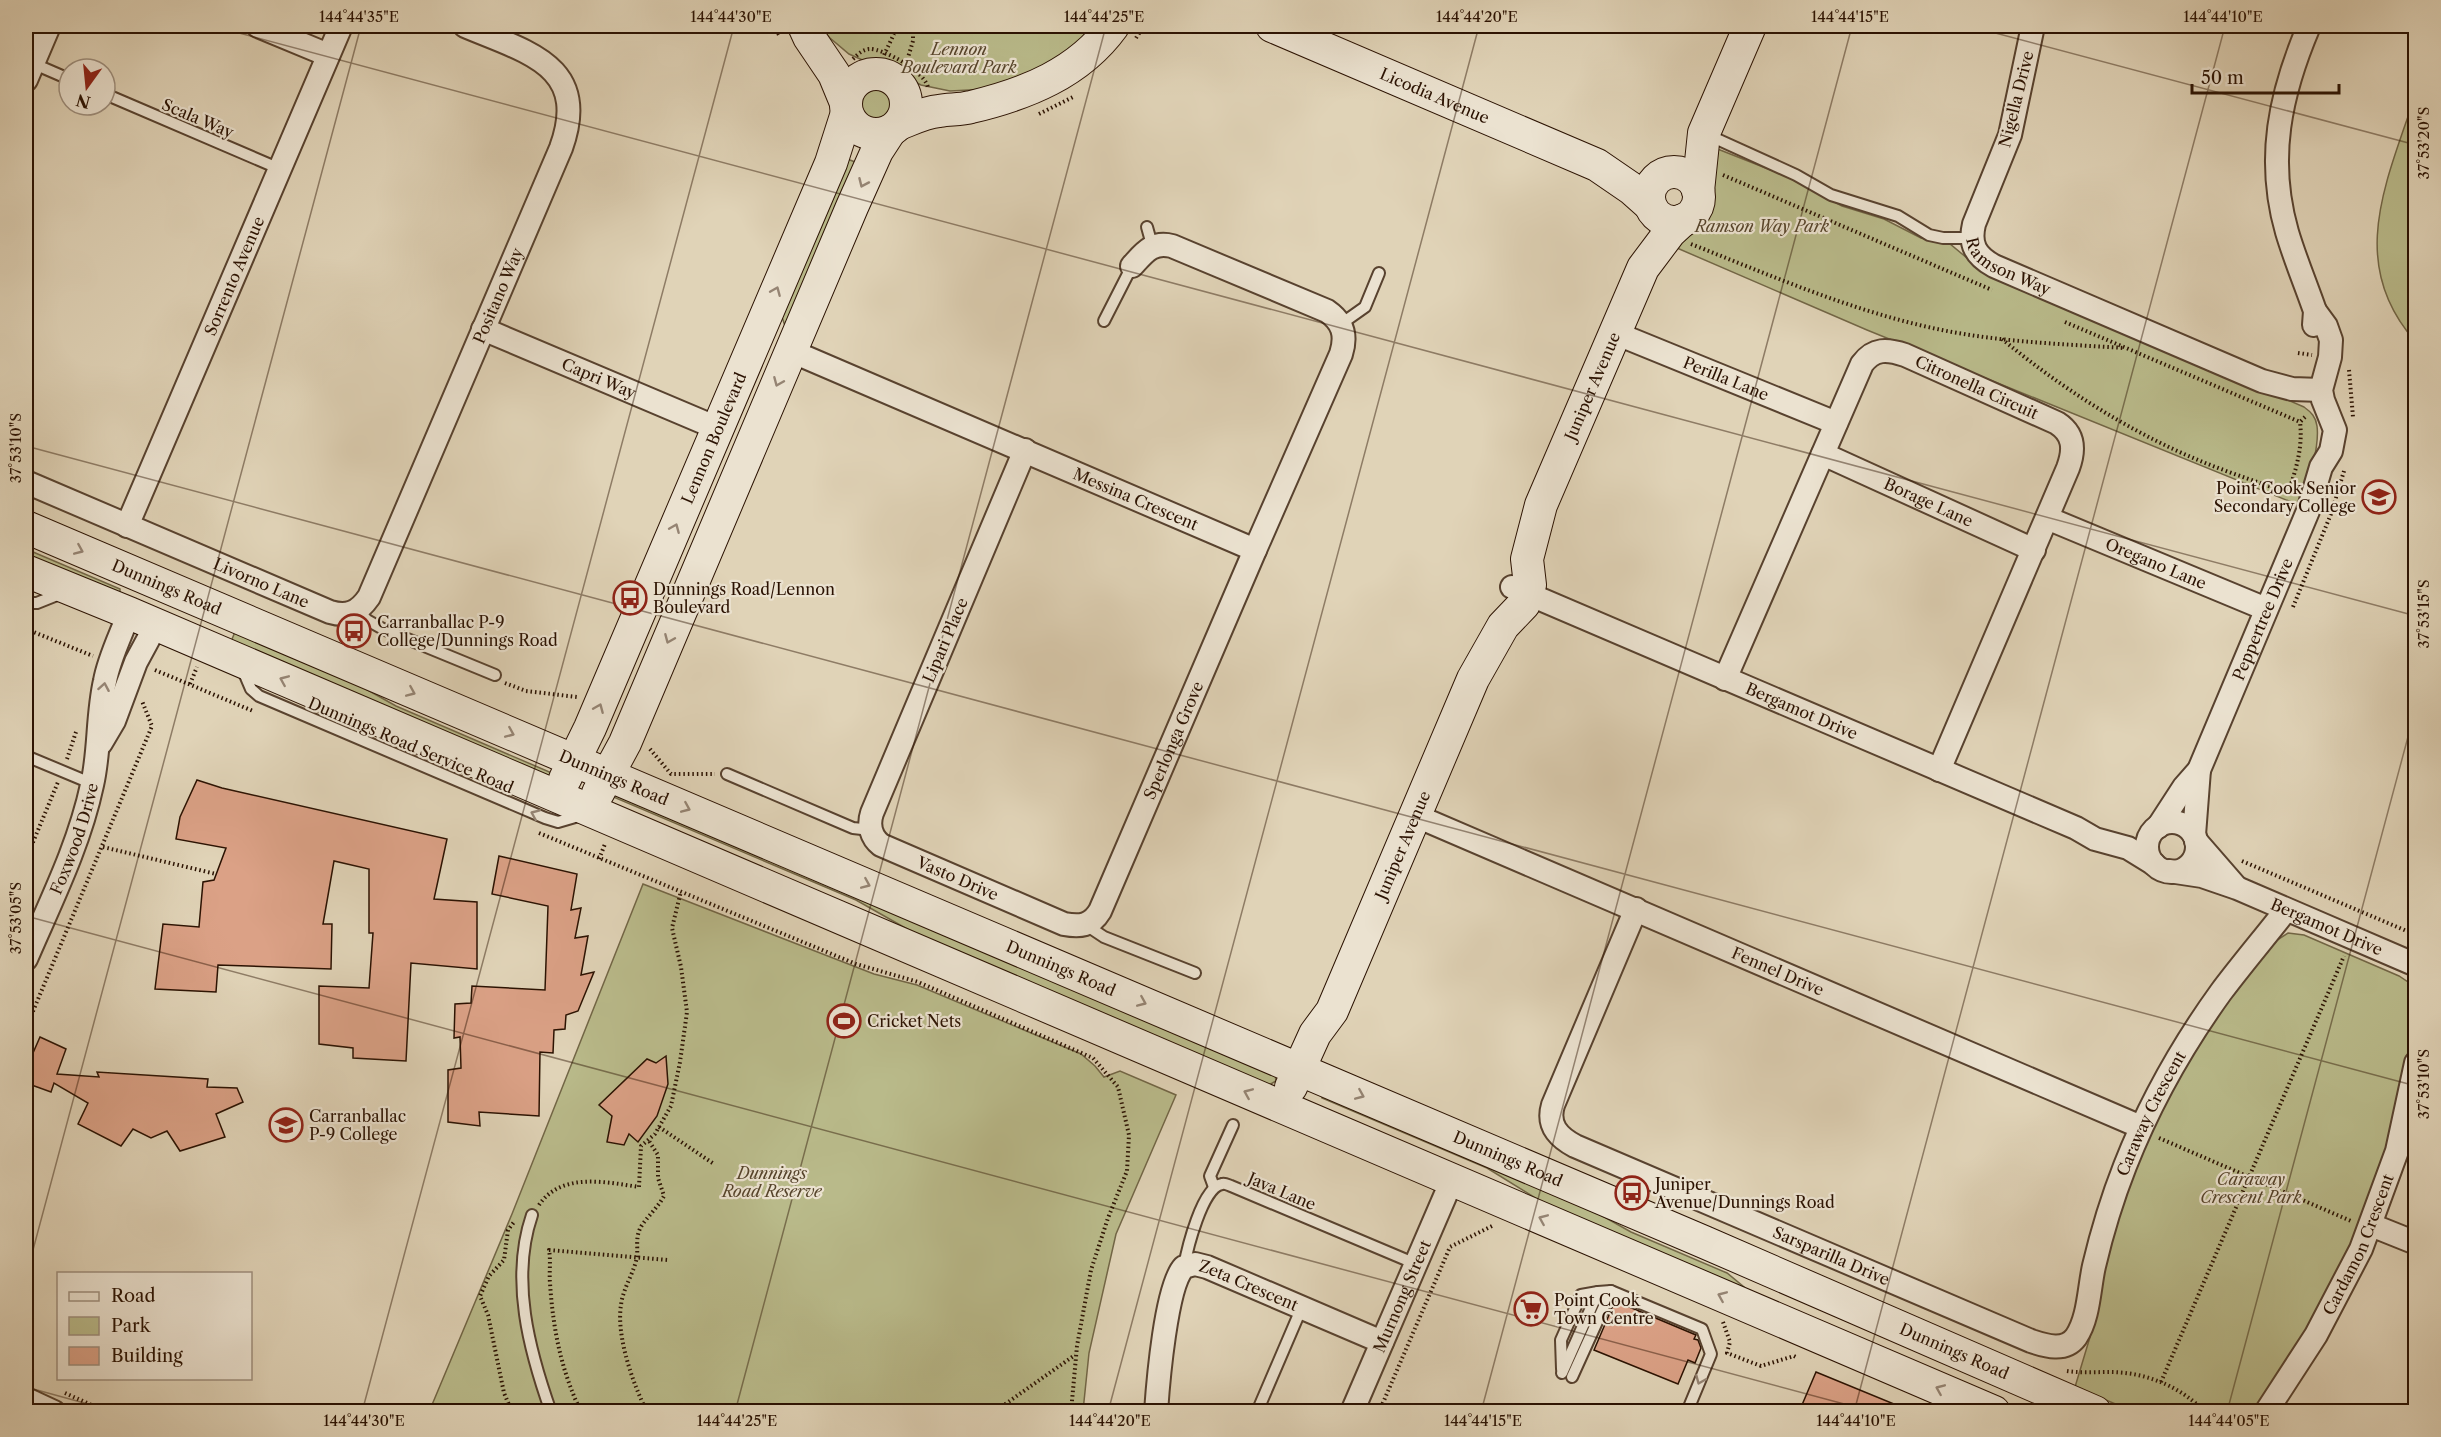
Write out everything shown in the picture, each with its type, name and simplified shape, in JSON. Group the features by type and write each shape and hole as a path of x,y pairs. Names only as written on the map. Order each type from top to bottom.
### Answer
{"main road":[{"name":"Licodia Avenue","path":"1272,26 1597,165 1632,189 1651,207"},
{"path":"1704,133 1651,186 1649,195 1651,207 1684,231 1696,207 1704,133 1750,26"},
{"path":"796,29 891,72 969,101 992,101"},
{"path":"796,29 809,37 834,74 852,122 864,132 874,135 937,111 970,108 1023,92 1059,75 1090,52 1123,34"},
{"path":"847,108 850,88 857,81 891,72"},
{"path":"590,810 625,743 877,151 895,128 907,105 906,97 891,72"},
{"name":"Lennon Boulevard","path":"557,796 595,718 835,151 847,108"},
{"name":"Licodia Avenue","path":"1597,165 1665,174"},
{"path":"1665,174 1686,175 1694,182 1698,191"},
{"name":"Juniper Avenue","path":"1643,268 1651,207"},
{"name":"Juniper Avenue","path":"1290,1111 1307,1072 1329,1039 1332,1011 1473,679 1498,634 1524,604 1520,591 1530,585 1527,560 1541,505 1643,268 1670,232 1684,231"},
{"path":"757,336 791,351"},
{"name":"Dunnings Road","path":"26,527 1307,1072 2095,1412"},
{"path":"26,570 1994,1412"},
{"path":"143,619 161,585"},
{"path":"1704,1242 1755,1282 1766,1306 1766,1314"}],"street":[{"path":"29,71 49,26"},
{"path":"258,26 328,55"},
{"name":"Sorrento Avenue","path":"127,526 341,26"},
{"name":"Positano Way","path":"357,610 369,597 561,148 568,124 568,103 562,82 548,64 527,52 465,26"},
{"name":"Nigella Drive","path":"1972,238 1976,217 2010,135 2033,26"},
{"path":"2309,26 2289,74 2282,101 2277,145 2278,176 2288,233 2315,311 2326,326 2331,340 2330,357 2314,390"},
{"path":"1132,266 1149,236 1163,244 1327,311 1341,324 1345,336 1341,354 1254,550"},
{"name":"Ramson Way","path":"1972,238 1978,255 1995,266 2262,381 2292,389 2314,390"},
{"name":"Capri Way","path":"483,329 717,428"},
{"name":"Perilla Lane","path":"1615,333 1836,423"},
{"name":"Messina Crescent","path":"791,351 1254,550"},
{"name":"Citronella Circuit","path":"1725,679 1860,367 1870,354 1878,351 1892,351 1916,360 2057,423 2069,433 2073,444 2071,460 2048,518 1939,770"},
{"name":"Peppertree Drive","path":"2156,828 2199,770 2308,511 2321,467 2331,451 2335,430 2314,390"},
{"name":"Lipari Place","path":"871,830 872,813 1025,450"},
{"name":"Borage Lane","path":"1823,454 2034,550"},
{"name":"Livorno Lane","path":"26,482 330,612 345,615 357,610"},
{"name":"Oregano Lane","path":"2048,518 2266,609"},
{"name":"Sperlonga Grove","path":"1086,925 1100,912 1254,550"},
{"name":"Bergamot Drive","path":"1520,591 2076,828 2095,839 2128,848 2162,868 2202,876 2237,888 2415,965"},
{"name":"Foxwood Drive","path":"26,959 77,839 93,784 100,746 114,721 135,662 143,619"},
{"name":"Peppertree Drive","path":"2194,838 2199,770"},
{"name":"Fennel Drive","path":"1414,815 2141,1127"},
{"path":"2168,822 2186,827 2194,838 2196,853 2192,862 2182,869 2162,868 2148,854 2147,846 2156,828 2168,822"},
{"name":"Bergamot Drive","path":"2076,828 2122,834 2156,828"},
{"name":"Vasto Drive","path":"871,830 881,845 1064,924 1086,925"},
{"name":"Bergamot Drive","path":"2194,838 2237,888"},
{"name":"Sarsparilla Drive","path":"1636,909 1553,1105 1551,1115 1553,1126 1560,1137 1586,1151 2031,1341 2048,1347 2069,1343"},
{"name":"Caraway Crescent","path":"2069,1343 2081,1329 2107,1217 2141,1127 2201,1021 2286,910"},
{"name":"Cardamon Crescent","path":"2266,1412 2330,1311 2353,1267 2371,1225 2397,1151 2415,1063"},
{"name":"Murnong Street","path":"1352,1412 1452,1180"},
{"path":"2371,1225 2415,1243"},
{"name":"Zeta Crescent","path":"1156,1412 1164,1330 1177,1280 1184,1267 1195,1264 1206,1267 1382,1342"},
{"path":"26,1399 54,1412"}],"lane":[{"path":"29,71 57,77"},
{"name":"Scala Way","path":"117,99 280,169"},
{"name":"Ramson Way","path":"1704,133 1787,170 1831,195 1898,216 1929,235 1943,238 1972,238"},
{"path":"1104,321 1132,266"},
{"path":"1341,324 1365,307 1379,273"},
{"path":"26,603 37,603 71,590"},
{"path":"357,610 367,620 383,629 495,675"},
{"name":"Dunnings Road Service Road","path":"239,661 251,689 259,696 545,818 558,822 566,821 587,814 590,810"},
{"path":"26,756 93,784"},
{"path":"727,774 842,824 859,830 871,830"},
{"name":"Vasto Drive","path":"1086,925 1104,937 1195,973"},
{"path":"1184,1267 1187,1244 1208,1195 1214,1187 1210,1176 1233,1125"},
{"name":"Java Lane","path":"1214,1187 1222,1184 1231,1186 1416,1264"},
{"path":"532,1215 524,1239 523,1298 533,1359 551,1412"},
{"path":"1611,1291 1567,1375 1598,1292 1611,1291 1702,1329 1711,1353 1687,1412"},
{"path":"1257,1412 1302,1306"}],"path":[{"path":"773,26 796,29"},
{"path":"891,72 894,34 904,26"},
{"path":"891,72 913,41 913,26"},
{"path":"1123,34 1144,26"},
{"path":"1036,116 1083,92"},
{"path":"1684,231 1850,305 1936,329 2001,339 2127,349"},
{"path":"2001,339 2067,387 2136,430 2198,460 2288,493 2299,456 2300,422"},
{"path":"26,629 99,658"},
{"path":"148,667 255,712"},
{"path":"495,675 503,683 514,688 579,698"},
{"path":"574,708 583,687"},
{"path":"26,1028 152,726 139,693"},
{"path":"647,746 671,774 727,774"},
{"path":"534,832 856,964 918,982 1093,1058 1118,1087 1129,1135 1127,1171 1091,1270 1076,1354 1071,1412"},
{"path":"102,847 216,874"},
{"path":"532,1215 543,1199 558,1189 576,1182 594,1180 639,1187 641,1146 649,1141 671,1106 687,1012 681,967 672,928 681,891"},
{"path":"2161,1382 2352,938"},
{"path":"659,1127 714,1164"},
{"path":"2141,1127 2148,1134 2362,1226 2371,1225"},
{"path":"647,1412 630,1369 620,1314 621,1302 637,1256 636,1241 642,1225 664,1196 658,1178 658,1155 649,1141"},
{"path":"1379,1412 1450,1247 1491,1225 1501,1229"},
{"path":"508,1230 504,1260 489,1276 480,1296 488,1315 504,1393 512,1412"},
{"path":"581,1412 562,1365 556,1342 549,1250 668,1260"},
{"path":"1721,1319 1730,1342 1727,1353 1761,1366 1794,1356 1804,1360"},
{"path":"994,1412 1076,1354"}],"green space":[{"name":"Lennon Boulevard Park","path":"819,26 1098,26 1066,57 988,89 950,91 921,85 891,69 849,54"},
{"path":"876,90 886,95 891,105 886,115 876,120 866,115 861,105 866,95"},
{"path":"2415,96 2416,341 2394,312 2382,282 2377,252 2379,221 2385,190 2393,159"},
{"name":"Ramson Way Park","path":"1710,146 1786,176 1842,206 1884,219 1921,238 1950,244 1978,267 2304,407 2314,417 2317,445 2301,506 1867,330 1670,245 1696,222 1705,210"},
{"path":"842,157 863,165 786,329 782,317"},
{"path":"26,549 120,589 120,595 26,557"},
{"path":"237,627 316,661 396,706 554,774 553,782 230,644"},
{"path":"620,791 1275,1074 1276,1081 1267,1086 923,938 856,900 611,796"},
{"name":"Dunnings Road Reserve","path":"643,884 874,974 917,985 1081,1054 1104,1077 1120,1071 1176,1095 1116,1234 1089,1353 1083,1411 429,1412 512,1214"},
{"name":"Caraway Crescent Park","path":"2288,933 2304,935 2399,976 2408,982 2414,995 2405,1081 2382,1171 2328,1300 2253,1411 2132,1411 2075,1387 2090,1337 2105,1256 2143,1145 2205,1030 2274,942"},
{"path":"1321,1093 1540,1181 1631,1232 1727,1273 1744,1287 1743,1289 1550,1207 1487,1168 1322,1098"}],"building":[{"path":"197,780 222,788 447,839 434,899 477,902 477,969 411,963 406,1061 353,1058 353,1048 319,1044 319,986 369,988 373,933 369,933 369,869 334,861 323,924 332,924 331,969 218,965 216,992 155,989 163,924 199,927 203,882 214,880 226,848 176,839 180,817"},
{"path":"499,856 577,874 571,910 581,908 575,938 588,936 581,975 594,972 578,1011 566,1015 565,1029 554,1030 553,1053 540,1052 539,1116 479,1112 480,1126 448,1122 448,1070 461,1068 460,1037 454,1038 455,1004 471,1003 472,986 545,990 548,906 492,894"},
{"path":"40,1037 66,1049 57,1074 99,1077 97,1072 208,1079 207,1087 237,1088 243,1102 216,1114 225,1137 180,1151 167,1131 151,1138 133,1129 121,1146 78,1124 88,1103 54,1083 51,1092 26,1083 26,1069"},
{"path":"666,1056 668,1084 657,1116 638,1142 629,1134 624,1145 607,1142 612,1116 599,1105 647,1059 656,1063"},
{"path":"1615,1301 1696,1335 1694,1339 1698,1340 1701,1348 1695,1363 1688,1360 1678,1384 1594,1350"},
{"path":"1816,1372 1911,1411 1911,1412 1799,1412"}],"place":[{"name":"Point Cook Senior Secondary College","path":"2379,497"},
{"name":"Dunnings Road/Lennon Boulevard","path":"630,598"},
{"name":"Carranballac P-9 College/Dunnings Road","path":"354,631"},
{"name":"Cricket Nets","path":"844,1021"},
{"name":"Carranballac P-9 College","path":"286,1125"},
{"name":"Juniper Avenue/Dunnings Road","path":"1632,1193"},
{"name":"Point Cook Town Centre","path":"1531,1309"}]}
